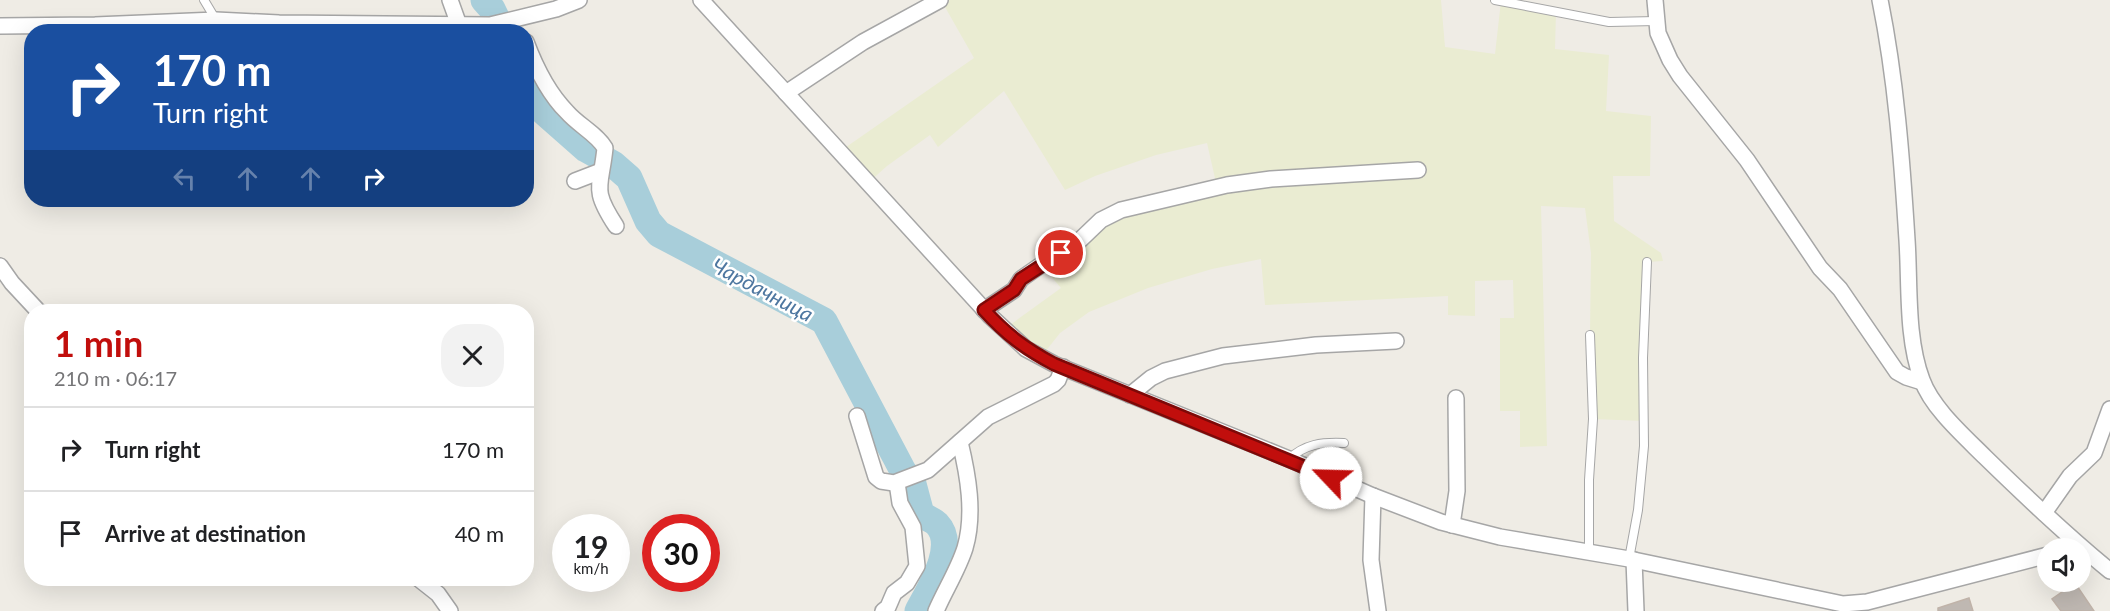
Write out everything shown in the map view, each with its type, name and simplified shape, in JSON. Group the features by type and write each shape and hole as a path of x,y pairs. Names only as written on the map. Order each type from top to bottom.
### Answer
{"street":[{"path":"450,0 459,24"},
{"path":"516,24 579,0"},
{"path":"701,0 984,310 1026,349 1063,368 1373,496 1452,525 1500,537 1631,559 1843,604 1867,602 2037,558"},
{"path":"786,93 863,42 940,0"},
{"path":"1655,0 1656,21 1663,45 1680,76 1747,160 1820,268 1840,290 1885,357 1897,372 1922,382"},
{"path":"1880,0 1895,92 1903,174 1910,315 1915,356 1922,382 1937,405 1962,434 2044,513 2064,538"},
{"path":"135,24 216,20 369,24"},
{"path":"0,26 24,26"},
{"path":"534,59 565,110 605,148 598,192 606,211 616,226"},
{"path":"575,181 602,163"},
{"path":"984,310 1014,290 1021,279 1078,242 1101,220 1121,210 1227,185 1271,179 1418,170"},
{"path":"0,266 32,304"},
{"path":"1130,395 1151,378 1165,371 1223,356 1316,345 1396,340"},
{"path":"857,416 876,477 888,483 905,480 928,470 988,417 1054,384 1063,368"},
{"path":"1452,525 1456,491 1456,398"},
{"path":"2044,513 2070,476 2094,453 2110,409"},
{"path":"936,611 951,581 969,531 968,476 960,442"},
{"path":"883,611 888,607 894,593 906,583 917,566 913,527 900,503 905,480"},
{"path":"1373,496 1371,560 1378,611"},
{"path":"2091,558 2110,570"},
{"path":"1631,559 1636,611"},
{"path":"428,586 438,594 450,611"}],"lane":[{"path":"204,0 216,20"},
{"path":"1495,0 1609,21 1656,21"},
{"path":"1631,559 1644,446 1643,358 1647,262"},
{"path":"1589,552 1589,480 1593,419 1590,335"},
{"path":"1288,459 1314,444 1344,443"}],"green space":[{"path":"941,0 1441,0 1445,47 1495,54 1501,1 1556,12 1555,49 1609,55 1606,111 1651,116 1650,176 1613,176 1614,221 1661,253 1663,261 1648,262 1644,421 1593,419 1590,335 1591,253 1585,208 1541,206 1547,446 1520,447 1520,411 1500,411 1500,318 1514,318 1513,280 1475,281 1475,316 1448,315 1448,296 1265,305 1261,259 1212,269 1148,288 1089,312 1060,333 1041,357 1003,330 1061,288 1041,265 1101,220 1217,187 1207,143 1156,155 1095,176 1065,190 1004,91 938,147 930,135 887,166 868,183 839,152 974,58"}],"building":[{"path":"2062,592 2081,592 2094,611 2061,611 2052,599"},
{"path":"1969,598 1973,611 1938,611 1938,608"}],"waterway":[{"name":"Чардачница","path":"484,0 492,9 499,24"},
{"name":"Чардачница","path":"534,94 544,112 586,149 613,164 629,178 648,221 659,234 824,321 903,471 913,484 921,514 937,524 943,533 943,556 918,611"}],"route":[{"path":"1061,253 1021,279 1014,290 984,310 1009,335 1026,349 1054,364 1331,478"}]}
